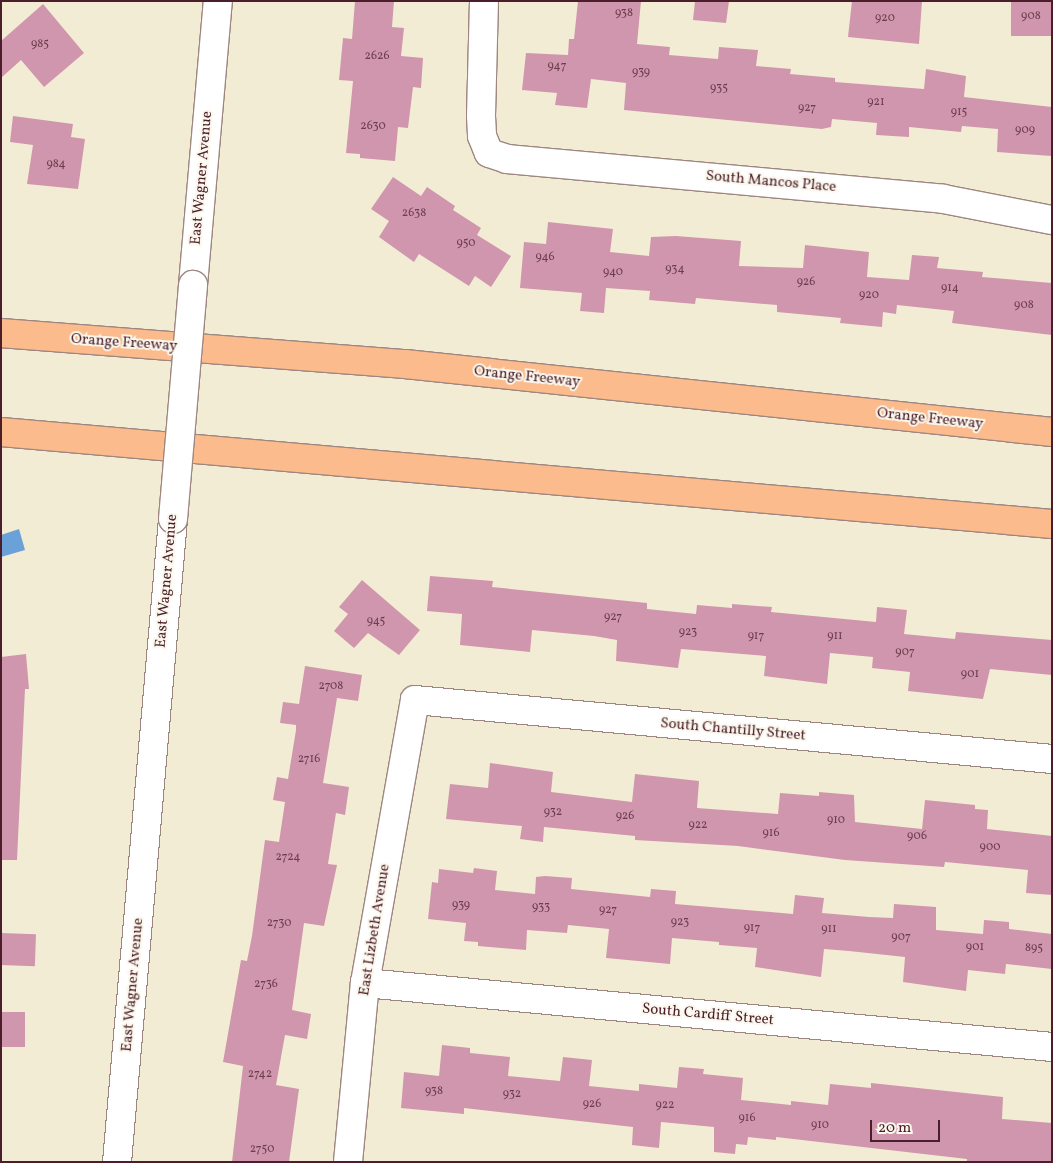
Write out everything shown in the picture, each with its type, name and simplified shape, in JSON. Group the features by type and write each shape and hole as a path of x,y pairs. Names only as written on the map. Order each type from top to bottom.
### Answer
{"highway":[{"name":"Orange Freeway","path":"1,333 405,364 1052,432"},
{"path":"1,432 1052,524"}],"street":[{"name":"East Wagner Avenue","path":"117,1162 218,1"},
{"name":"South Mancos Place","path":"484,1 481,116 482,136 489,153 507,159 943,199 1052,220"},
{"name":"South Chantilly Street","path":"415,700 1052,759"},
{"name":"East Lizbeth Avenue","path":"348,1162 365,983 415,700"},
{"name":"South Cardiff Street","path":"365,983 1052,1047"}],"water":[{"path":"19,529 25,550 1,557 1,535"}],"building":[{"path":"355,1 394,1 392,27 404,28 401,56 423,58 421,88 413,87 408,128 398,127 395,161 360,158 360,154 346,153 353,81 339,80 343,38 352,39"},
{"path":"578,1 641,1 637,44 670,47 669,55 718,59 719,47 758,50 756,66 791,69 790,74 835,78 835,82 924,89 926,69 966,76 964,97 1052,107 1052,156 997,152 998,129 962,126 961,132 909,127 909,137 876,135 877,123 832,119 831,127 822,129 624,110 626,83 591,79 587,108 555,105 557,93 522,90 526,53 568,55 569,39 574,39"},
{"path":"695,1 729,1 726,23 693,20"},
{"path":"852,1 922,1 919,44 848,37"},
{"path":"1011,1 1052,1 1052,36 1011,36"},
{"path":"43,4 84,53 44,87 21,60 1,78 1,41"},
{"path":"13,116 73,124 71,137 85,139 78,189 27,184 33,145 10,142"},
{"path":"393,177 421,196 427,187 455,206 453,210 481,228 477,235 511,256 491,287 475,276 469,286 419,254 414,262 379,237 389,221 371,209"},
{"path":"548,222 613,229 610,252 649,256 651,237 676,236 741,241 739,266 803,268 805,245 869,252 867,277 909,280 912,255 939,257 937,268 983,272 982,277 1052,283 1052,335 952,323 954,311 897,305 896,314 883,312 882,327 840,323 841,318 777,312 777,305 696,298 695,304 649,300 650,291 606,288 604,313 580,311 582,293 520,288 524,242 546,244"},
{"path":"430,576 493,581 492,587 647,603 647,609 696,614 697,605 732,608 732,604 772,607 771,612 876,622 877,607 907,610 904,634 955,639 956,632 1052,640 1052,675 990,669 983,699 908,691 910,672 872,668 873,657 830,653 827,684 764,676 766,656 681,649 678,668 616,661 617,640 594,636 532,630 530,652 460,645 462,614 427,611"},
{"path":"362,580 420,630 399,655 368,633 354,648 334,631 348,614 339,607"},
{"path":"26,654 29,689 25,689 17,860 1,860 1,657"},
{"path":"305,666 362,675 358,701 337,698 323,783 349,787 345,815 336,813 328,864 337,865 324,926 304,923 292,1010 311,1014 307,1039 285,1035 276,1085 299,1089 289,1162 232,1162 243,1066 223,1062 241,960 247,961 252,936 265,840 279,842 285,802 273,800 277,777 288,779 296,730 296,725 280,723 283,702 299,704"},
{"path":"490,763 553,772 551,792 632,802 635,774 699,781 697,808 778,814 780,793 819,796 819,792 854,795 855,822 922,829 925,800 975,805 975,809 988,810 987,829 1052,836 1052,895 1026,893 1028,870 945,862 944,867 845,860 738,846 635,840 635,836 544,827 543,842 520,839 522,826 446,819 450,784 488,788"},
{"path":"474,868 497,871 495,890 535,894 536,877 545,876 572,878 571,889 650,897 651,889 676,891 675,904 793,914 795,895 824,898 822,913 869,917 893,918 894,904 936,907 936,930 983,934 984,920 1009,922 1009,929 1052,934 1052,969 1006,964 1005,974 968,970 966,991 903,982 905,957 849,951 824,949 821,977 755,967 757,948 719,945 719,942 672,938 670,964 606,958 609,929 568,925 567,933 527,930 526,950 478,946 478,942 464,941 466,923 428,919 432,882 438,883 439,869 473,873"},
{"path":"1,933 36,934 35,966 1,965"},
{"path":"1,1012 25,1012 25,1047 1,1047"},
{"path":"442,1045 470,1048 470,1053 510,1057 508,1076 560,1081 563,1057 592,1060 589,1086 639,1091 639,1084 677,1088 679,1067 704,1069 703,1074 743,1078 741,1100 791,1105 791,1101 828,1105 830,1084 871,1088 871,1083 1003,1097 1002,1119 1052,1123 1052,1161 967,1162 967,1159 776,1137 776,1140 748,1137 747,1145 736,1144 735,1154 714,1152 714,1127 661,1122 659,1148 632,1145 633,1127 464,1108 464,1114 401,1108 404,1072 439,1076"}]}
